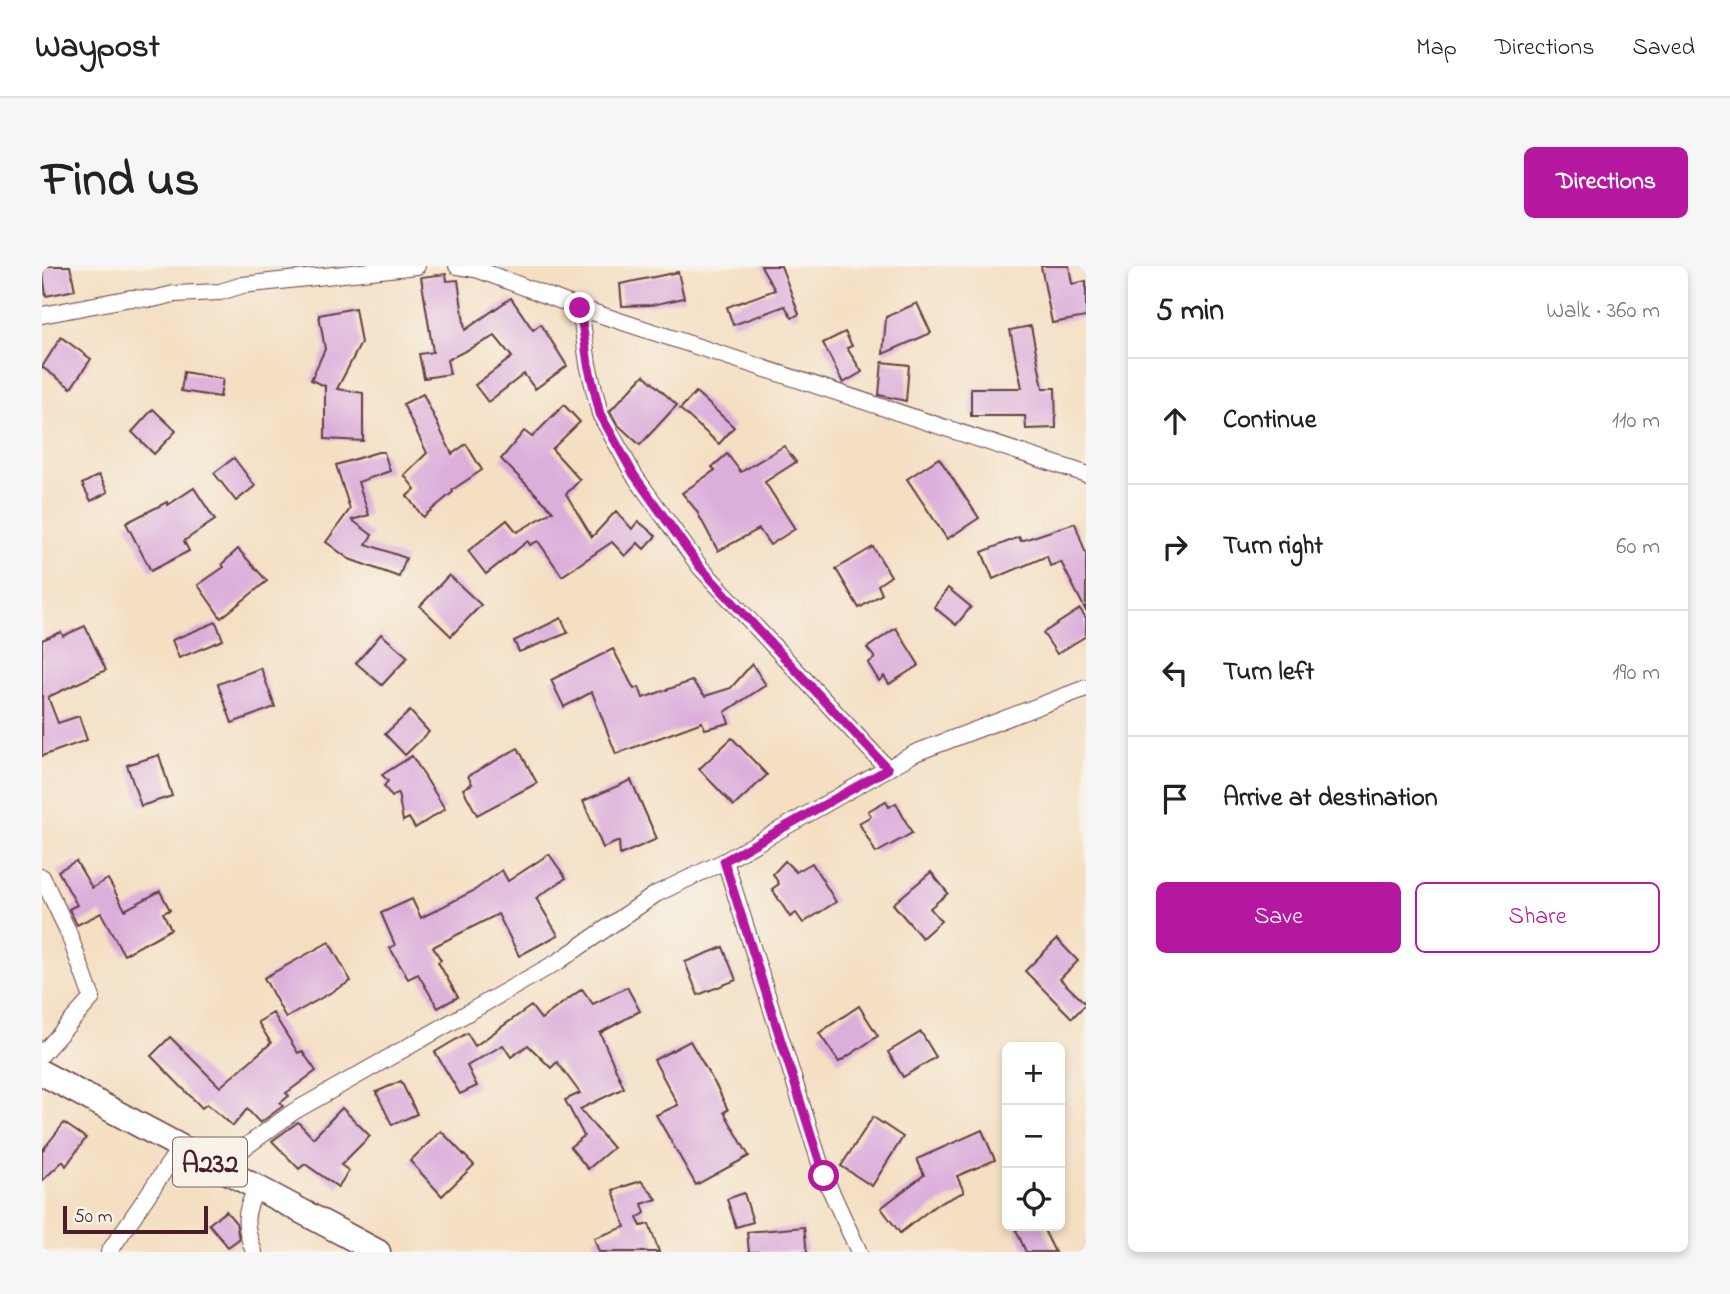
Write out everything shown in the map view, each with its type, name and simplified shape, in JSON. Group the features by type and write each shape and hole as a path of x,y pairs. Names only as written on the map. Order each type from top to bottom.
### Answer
{"main road":[{"name":"A232","path":"42,1073 378,1252"}],"street":[{"path":"42,315 131,298 153,299 174,294 220,292 243,285 417,266"},
{"path":"457,266 479,270 580,308 1086,474"},
{"path":"580,308 588,364 600,414 634,475 700,567 888,769"},
{"path":"218,1167 293,1111 559,961 656,894 724,861 915,753 1086,688"},
{"path":"724,861 824,1176 859,1252"},
{"path":"42,877 67,929 92,998 42,1054"},
{"path":"109,1252 181,1146"},
{"path":"254,1252 244,1227 246,1209 257,1188"}],"building":[{"path":"42,266 70,266 75,290 46,296"},
{"path":"761,266 781,266 799,314 792,318 785,306 733,325 727,307 775,290"},
{"path":"1041,266 1069,266 1072,284 1086,281 1086,317 1052,323"},
{"path":"678,272 684,298 652,305 622,306 620,284"},
{"path":"446,274 447,281 458,280 465,330 511,298 533,330 541,324 567,366 535,389 524,374 488,402 475,385 512,357 495,336 447,360 450,374 424,378 419,354 433,352 421,277"},
{"path":"917,303 931,333 883,354 886,317"},
{"path":"355,308 361,343 337,389 363,393 363,441 325,439 325,386 311,380 325,349 319,315"},
{"path":"1031,326 1043,388 1055,388 1056,428 1026,429 1025,416 971,416 971,388 1022,388 1010,330"},
{"path":"845,332 852,346 847,348 862,372 843,383 823,343"},
{"path":"61,337 91,359 71,388 42,367"},
{"path":"882,362 909,365 906,401 879,395"},
{"path":"184,372 223,379 220,397 181,391"},
{"path":"644,375 677,405 640,445 617,424 610,411"},
{"path":"696,392 734,427 719,444 680,409"},
{"path":"423,394 452,454 466,444 482,470 452,490 453,492 423,517 407,496 415,489 404,475 427,453 403,404"},
{"path":"564,405 580,422 552,449 580,480 566,494 592,537 616,511 632,529 638,521 656,536 644,549 638,543 625,556 612,542 562,576 538,541 530,545 528,541 486,574 468,551 507,520 517,532 553,511 501,459 524,431 532,437"},
{"path":"153,409 176,431 154,454 132,432"},
{"path":"784,446 796,462 765,482 795,529 770,545 759,529 718,551 696,510 682,493 715,470 712,467 727,454 741,472"},
{"path":"384,452 390,471 358,482 369,515 352,520 372,535 366,544 406,558 399,577 349,559 326,542 350,509 336,465"},
{"path":"234,458 255,486 236,501 214,473"},
{"path":"939,458 979,518 947,539 907,479"},
{"path":"99,475 108,492 91,501 82,484"},
{"path":"194,488 215,520 184,541 189,551 151,571 126,523 167,502 168,505"},
{"path":"1075,523 1086,554 1086,611 1061,562 1050,566 1047,556 993,579 982,552 1019,537 1021,541"},
{"path":"873,547 891,576 878,585 882,594 859,608 836,569"},
{"path":"238,549 267,581 221,618 198,585 224,567 222,564"},
{"path":"449,575 481,605 451,636 420,606"},
{"path":"948,588 971,607 956,625 934,607"},
{"path":"1080,609 1086,618 1086,636 1057,654 1043,633"},
{"path":"561,618 568,633 519,652 514,641"},
{"path":"216,622 223,640 179,658 172,640"},
{"path":"85,626 106,670 48,697 58,723 79,716 87,740 42,756 42,640 61,632 63,636"},
{"path":"896,628 919,665 889,684 884,676 879,681 868,663 875,658 867,648"},
{"path":"381,634 408,657 382,685 356,663"},
{"path":"613,649 634,689 639,687 643,698 692,681 705,696 731,688 752,664 766,685 725,712 729,723 705,729 702,722 616,754 592,692 564,707 551,680"},
{"path":"261,668 275,707 232,723 218,684"},
{"path":"410,711 429,732 405,755 385,734"},
{"path":"732,738 767,775 734,806 699,769"},
{"path":"518,748 537,783 477,815 463,789 472,784 468,776"},
{"path":"159,755 172,796 141,806 127,765"},
{"path":"412,756 445,809 415,828 409,818 403,821 398,793 392,797 384,786 388,781 382,775"},
{"path":"631,780 657,839 620,855 619,841 603,848 583,801"},
{"path":"886,801 889,807 896,803 912,833 876,853 859,823 871,816 868,811"},
{"path":"549,854 566,878 536,898 558,935 519,956 498,914 433,947 441,960 438,962 458,997 438,1008 418,974 408,979 390,948 395,945 381,913 412,899 421,918 475,890 502,870 508,881"},
{"path":"76,861 92,888 108,879 125,910 160,891 170,910 163,913 171,929 124,955 101,913 77,925 69,909 77,905 58,871"},
{"path":"785,861 796,872 812,863 836,902 803,923 796,913 790,917 772,889 779,884 773,874"},
{"path":"931,872 948,893 930,908 941,921 922,938 893,904"},
{"path":"1057,939 1078,961 1060,979 1086,1004 1072,1018 1025,971"},
{"path":"329,942 351,981 286,1018 264,978"},
{"path":"723,947 736,980 698,995 685,962"},
{"path":"627,987 640,1011 600,1033 624,1088 580,1109 613,1148 588,1169 570,1147 584,1136 565,1100 580,1093 557,1062 551,1068 528,1045 511,1057 503,1045 467,1066 477,1086 460,1094 435,1052 467,1033 475,1046 531,1006 541,1019 582,989 593,1004"},
{"path":"859,1006 878,1036 839,1062 819,1033"},
{"path":"273,1013 298,1053 302,1051 316,1071 286,1093 289,1096 280,1103 283,1106 260,1123 247,1109 233,1126 207,1104 202,1108 151,1056 170,1037 220,1087 271,1043 258,1022"},
{"path":"921,1032 936,1057 903,1077 888,1052"},
{"path":"690,1041 718,1089 728,1110 724,1112 749,1156 696,1185 656,1115 678,1105 654,1060"},
{"path":"401,1081 417,1114 392,1125 376,1092"},
{"path":"342,1108 370,1136 341,1165 349,1171 338,1187 305,1164 299,1169 272,1141 298,1122 313,1138"},
{"path":"873,1117 903,1137 872,1186 841,1166"},
{"path":"64,1123 86,1138 66,1166 63,1161 42,1181 42,1151"},
{"path":"982,1130 995,1160 957,1176 964,1192 936,1205 900,1233 881,1208 924,1175 917,1159"},
{"path":"441,1131 474,1165 442,1196 410,1161"},
{"path":"641,1181 657,1199 642,1204 645,1213 637,1218 641,1226 649,1224 659,1252 599,1252 594,1238 625,1227 613,1190"},
{"path":"744,1193 753,1222 736,1227 727,1199"},
{"path":"226,1211 236,1223 239,1239 228,1247 209,1224"},
{"path":"804,1227 807,1252 749,1252 747,1232"},
{"path":"1016,1231 1044,1231 1055,1252 1026,1252"}],"route":[{"path":"580,308 588,364 600,414 634,475 700,567 888,769 724,861 824,1176"}]}
